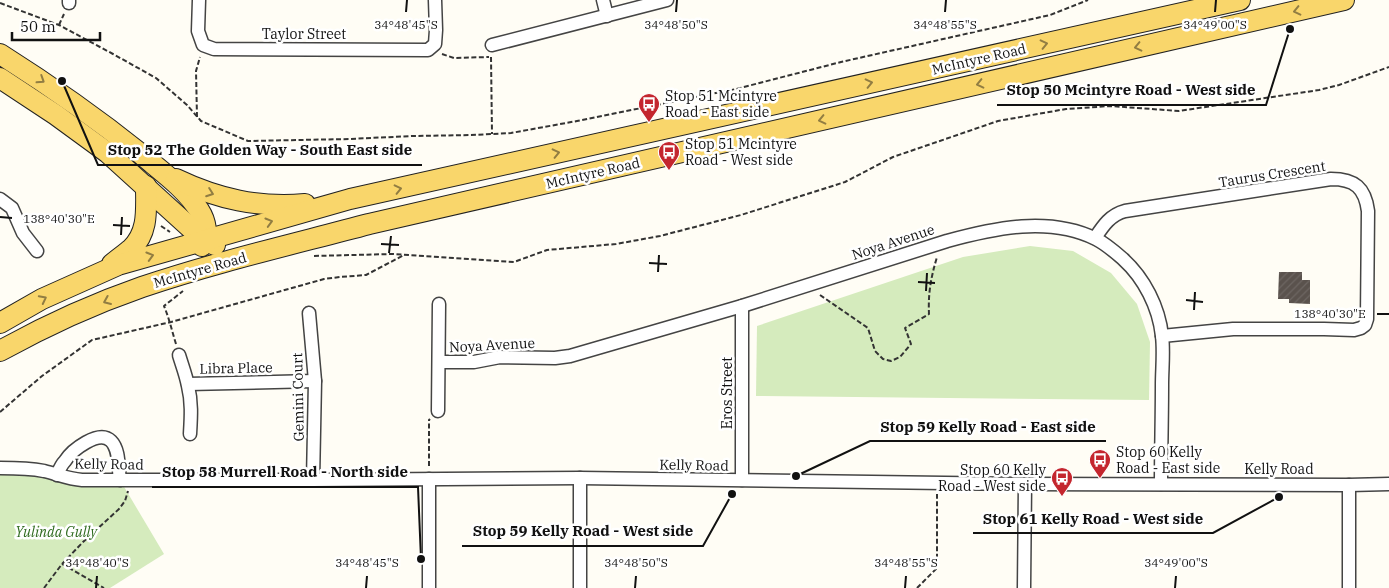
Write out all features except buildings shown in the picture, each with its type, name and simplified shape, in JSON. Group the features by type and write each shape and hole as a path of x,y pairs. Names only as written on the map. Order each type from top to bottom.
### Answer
{"main road":[{"name":"McIntyre Road","path":"0,323 42,299 118,265 350,199 1240,0"},
{"name":"McIntyre Road","path":"0,351 70,316 153,284 218,264 369,224 1344,0"},
{"path":"0,54 47,84 94,118 165,174 191,199 199,210 206,229 205,240 202,246 193,256 153,284"},
{"path":"0,78 108,152 205,240 223,247 231,247 329,225 369,224"},
{"path":"165,174 218,196 263,204 288,205 350,199"},
{"path":"104,270 131,249 142,234 147,212 146,186"}],"street":[{"path":"198,0 198,31 203,45"},
{"path":"428,50 435,44 435,0"},
{"path":"603,0 607,16"},
{"path":"492,51 667,0"},
{"name":"Taylor Street","path":"203,45 214,49 428,50"},
{"name":"Taurus Crescent","path":"1095,238 1107,221 1118,213 1125,211 1331,179 1346,180 1353,183 1364,193 1368,211 1367,313 1365,325 1361,328 1347,331 1324,329 1233,329 1162,336"},
{"path":"0,199 12,208 23,233 37,252"},
{"name":"Noya Avenue","path":"439,362 474,362 500,357 555,358 570,356 742,306 979,233 1031,226 1056,227 1095,238 1112,249 1131,266 1140,278 1154,305 1162,336 1161,484"},
{"name":"Noya Avenue","path":"438,411 439,304"},
{"name":"Eros Street","path":"742,306 742,480"},
{"name":"Gemini Court","path":"309,313 315,381 313,480"},
{"name":"Libra Place","path":"179,355 188,384 191,405 190,434"},
{"name":"Libra Place","path":"188,384 315,381"},
{"path":"57,475 65,460 86,443 99,437 110,440 114,446 126,480"},
{"name":"Kelly Road","path":"0,468 28,468 72,479 126,480 580,478 1025,484 1389,484"},
{"path":"429,478 429,588"},
{"path":"580,478 580,588"},
{"path":"1024,588 1025,484"},
{"path":"1349,485 1349,588"}],"path":[{"path":"0,3 59,25 156,78 187,105 201,121 248,141 511,133 736,89 841,62 1050,15 1088,0"},
{"path":"197,117 196,71 203,45"},
{"path":"428,50 454,58 492,51 492,134"},
{"path":"307,257 316,255 404,255 514,262 547,250 616,244 660,236 740,215 845,182 893,156 998,121 1066,109 1110,106 1179,111 1319,90 1389,67"},
{"path":"809,284 823,298 868,328 875,351 883,360 891,361 900,357 912,344 905,328 928,314 928,295 931,278 942,243"},
{"path":"0,412 42,376 92,340 171,322 324,279 340,276 366,276 404,255"},
{"path":"179,355 170,326 171,322 164,306 186,289"},
{"path":"429,478 429,420 438,411"},
{"path":"44,588 62,564 119,509 125,501 126,480"},
{"path":"917,588 937,568 937,482"},
{"path":"62,564 104,588"}],"green space":[{"path":"1030,246 1073,251 1111,273 1137,304 1150,342 1149,400 756,396 757,326 963,257"},
{"name":"Yulinda Gully","path":"0,468 120,480 164,554 110,588 0,588"}],"place":[{"name":"Stop 50 Mcintyre Road - West side","path":"1290,29"},
{"name":"Stop 52 The Golden Way - South East side","path":"62,81"},
{"name":"Stop 51 Mcintyre Road - East side","path":"649,123"},
{"name":"Stop 51 Mcintyre Road - West side","path":"669,171"},
{"name":"Stop 59 Kelly Road - East side","path":"796,476"},
{"name":"Stop 60 Kelly Road - East side","path":"1100,479"},
{"name":"Stop 59 Kelly Road - West side","path":"732,494"},
{"name":"Stop 60 Kelly Road - West side","path":"1062,497"},
{"name":"Stop 61 Kelly Road - West side","path":"1279,497"},
{"name":"Stop 58 Murrell Road - North side","path":"421,559"}]}
